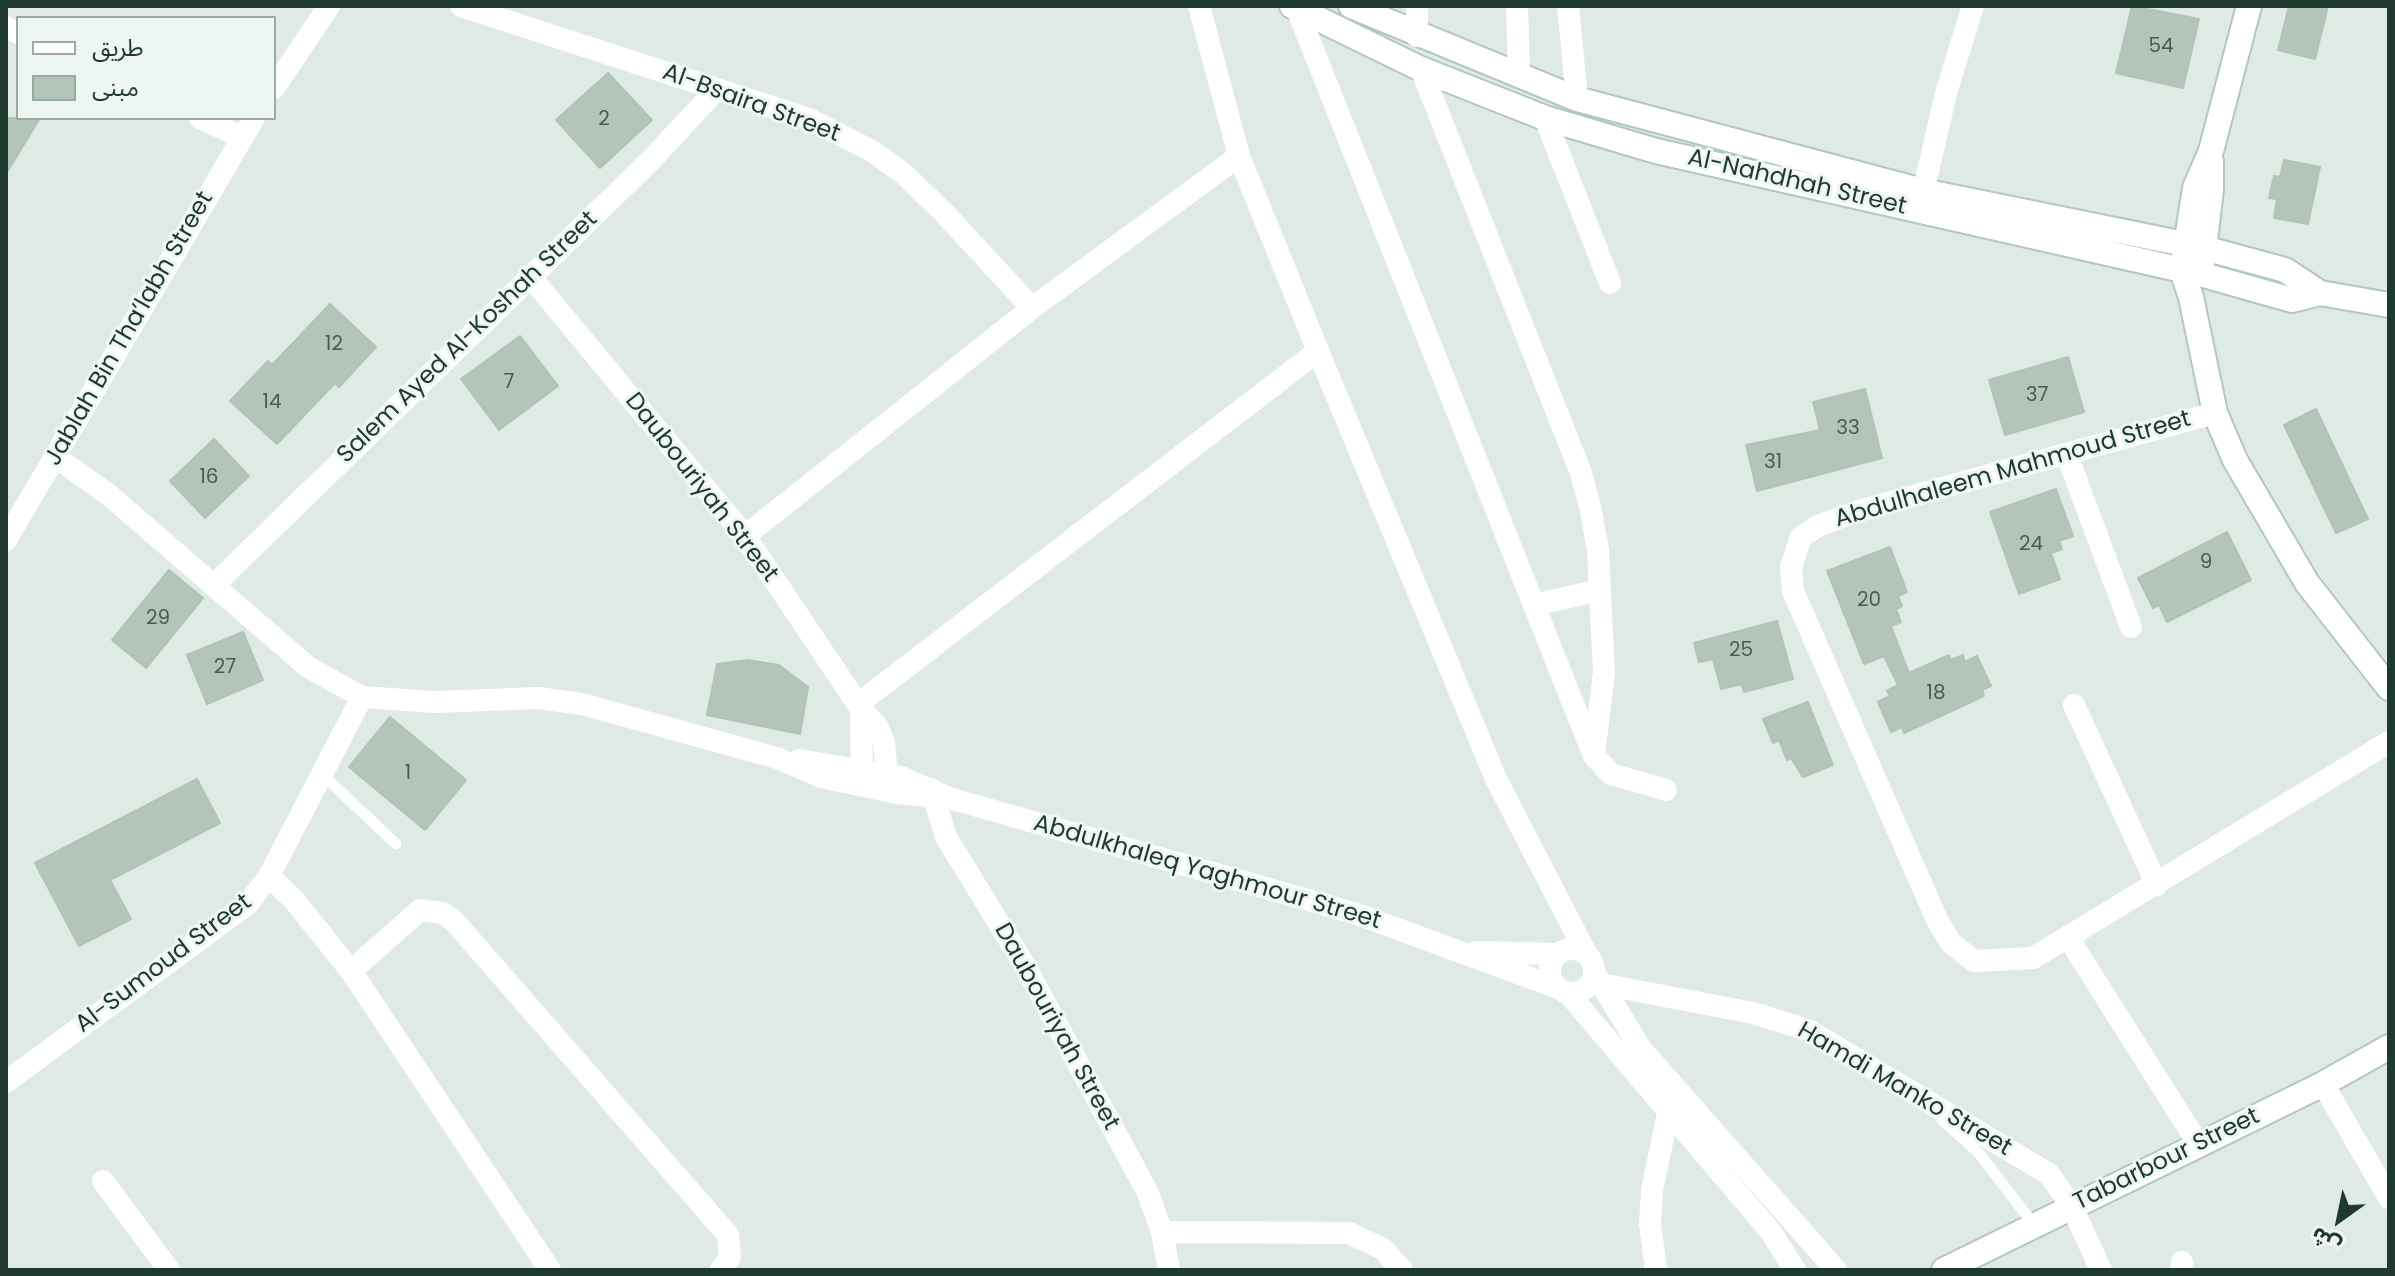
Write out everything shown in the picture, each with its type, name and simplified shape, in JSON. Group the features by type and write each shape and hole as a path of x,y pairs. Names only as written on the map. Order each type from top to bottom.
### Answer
{"street":[{"path":"276,85 329,6"},
{"name":"Al-Bsaira Street","path":"461,6 809,119 872,151 904,174 946,215 1032,308"},
{"path":"1199,6 1239,156 1496,779 1549,886 1641,1049 1836,1270"},
{"name":"Al-Nahdhah Street","path":"1351,6 1417,36 1577,99 1920,201 2292,300 2320,293"},
{"path":"1417,6 1417,36"},
{"path":"1517,6 1519,75"},
{"path":"1568,6 1577,99"},
{"path":"1920,201 1946,93 1973,6"},
{"path":"2249,6 2211,151 2211,190 2194,246 2191,297 2215,413 2235,460 2289,555 2389,688"},
{"path":"1294,7 1594,756 1611,774 1666,790"},
{"name":"Al-Nahdhah Street","path":"1294,7 1421,69 1545,118 1656,151 1920,201 2194,246 2285,270 2320,293 2389,305"},
{"path":"1421,69 1581,473 1598,550 1604,673 1594,756"},
{"name":"Salem Ayed Al-Koshah Street","path":"215,584 651,160 717,89"},
{"path":"1545,118 1610,283"},
{"path":"204,120 241,137"},
{"name":"Jablah Bin Tha’labh Street","path":"6,540 57,458 253,120"},
{"path":"745,536 1032,308 1239,156"},
{"name":"Daubouriyah Street","path":"530,276 745,536 859,706 871,718 884,742 888,782"},
{"path":"862,778 859,706 1318,351"},
{"name":"Abdulhaleem Mahmoud Street","path":"2215,413 1901,498 1818,526 1798,544 1791,579 1805,619 1951,943 1963,955 1988,963 2033,958 2069,939 2389,742"},
{"path":"2067,455 2131,627"},
{"name":"Abdulkhaleq Yaghmour Street","path":"57,458 109,495 308,667 330,682 362,697 435,702 527,698 582,704 777,758 821,777 888,782 1357,914 1562,990"},
{"path":"1534,605 1600,590"},
{"name":"Al-Sumoud Street","path":"6,1082 248,904 269,876 362,697"},
{"path":"2074,705 2157,885"},
{"name":"Daubouriyah Street","path":"937,795 946,837 1025,966 1147,1191 1162,1232 1169,1270"},
{"path":"269,876 294,900 351,971 550,1270"},
{"path":"1549,886 1559,953 1551,967 1562,990 1669,1109 1771,1232 1795,1270"},
{"path":"351,971 420,910 443,913 454,921 728,1235 730,1257 721,1270"},
{"path":"2069,939 2199,1145"},
{"path":"1559,953 1571,949 1594,970"},
{"name":"Abdulkhaleq Yaghmour Street","path":"1463,951 1559,953"},
{"path":"1562,990 1586,989 1594,970"},
{"name":"Hamdi Manko Street","path":"1594,970 1782,1020 1808,1030 2049,1174 2072,1207 2101,1270"},
{"name":"Tabarbour Street","path":"1944,1270 2323,1084 2389,1047"},
{"path":"2323,1084 2389,1198"},
{"path":"1656,1270 1650,1224 1652,1190 1669,1109"},
{"path":"103,1181 169,1270"},
{"path":"1162,1232 1349,1233 1383,1249 1402,1270"}],"lane":[{"path":"322,774 396,844"},
{"path":"1915,1096 1978,1152 2035,1226"}],"building":[{"path":"2132,6 2199,19 2183,88 2116,73"},
{"path":"2289,6 2328,6 2315,59 2278,50"},
{"path":"608,73 652,120 600,168 556,120"},
{"path":"6,118 39,120 6,174"},
{"path":"2284,160 2320,167 2308,224 2274,218 2277,199 2269,198 2274,176 2280,177"},
{"path":"330,304 376,347 339,387 335,383 277,444 230,401 268,361 272,365"},
{"path":"520,336 558,386 499,430 461,379"},
{"path":"2068,357 2084,412 2005,435 1989,380"},
{"path":"1865,389 1882,458 1757,491 1746,445 1820,430 1813,402"},
{"path":"2316,409 2368,519 2336,533 2284,425"},
{"path":"214,439 249,476 205,518 170,481"},
{"path":"2056,489 2073,536 2059,541 2062,549 2051,553 2060,579 2019,594 1990,512"},
{"path":"2227,532 2251,580 2167,622 2159,605 2153,608 2138,578"},
{"path":"1890,547 1907,592 1898,596 1902,606 1896,609 1901,622 1891,626 1909,673 1949,655 1951,660 1963,655 1965,662 1977,656 1991,686 1982,690 1984,696 1904,733 1902,727 1891,732 1878,702 1890,696 1887,691 1898,685 1884,656 1864,664 1827,571"},
{"path":"169,570 203,598 146,668 112,640"},
{"path":"1777,621 1793,679 1744,692 1741,684 1721,689 1713,659 1699,662 1694,643"},
{"path":"243,632 263,680 207,704 187,655"},
{"path":"748,660 779,665 808,687 800,734 707,715 717,664"},
{"path":"1808,702 1833,765 1803,777 1791,758 1787,760 1779,740 1773,743 1763,719"},
{"path":"390,717 466,780 425,830 349,767"},
{"path":"197,779 220,823 110,880 131,919 79,946 35,863"}]}
